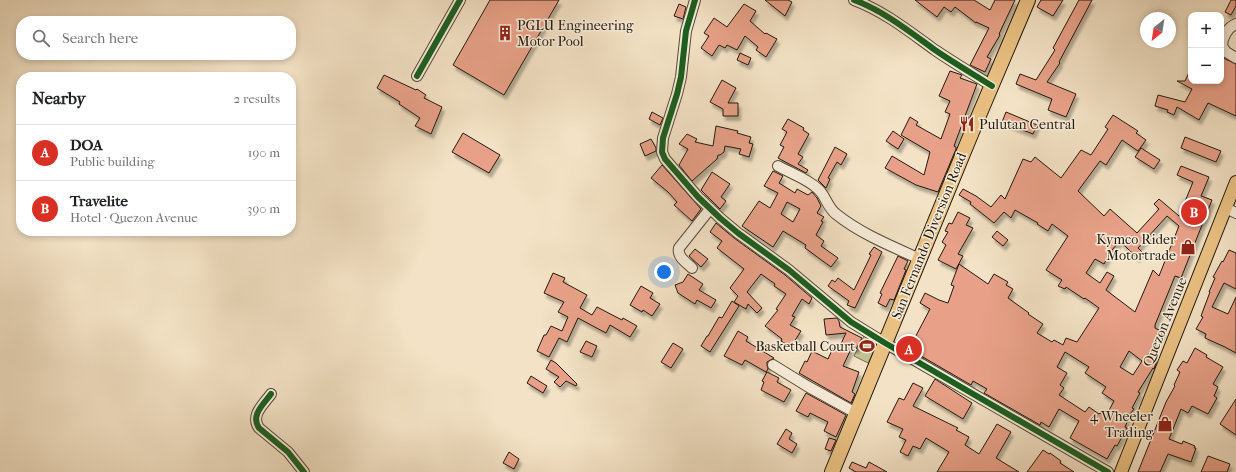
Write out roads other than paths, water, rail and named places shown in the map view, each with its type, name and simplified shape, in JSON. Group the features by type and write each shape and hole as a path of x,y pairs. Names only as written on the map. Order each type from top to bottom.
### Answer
{"highway":[{"name":"San Fernando Diversion Road","path":"832,472 1028,0"}],"main road":[{"name":"Quezon Avenue","path":"1121,472 1231,210 1236,182"}],"street":[{"path":"417,76 460,0"},
{"path":"695,0 686,31 681,77 663,138 662,152 670,165 710,209 738,233 802,280 851,322 1108,472"},
{"path":"854,0 874,9 992,86"},
{"path":"1236,24 1233,25 1225,35 1222,46 1226,52 1236,58"},
{"path":"778,166 814,186 822,194 831,209 848,223 892,247 920,259"},
{"path":"692,268 681,258 678,252 679,248 710,209"},
{"path":"773,365 856,413"},
{"path":"271,394 256,416 256,424 288,452 304,472"}],"place":[{"name":"PGLU Engineering Motor Pool","path":"505,33"},
{"name":"Pulutan Central","path":"967,124"},
{"name":"Travelite","path":"1194,212"},
{"name":"Kymco Rider Motortrade","path":"1188,247"},
{"name":"Basketball Court","path":"867,346"},
{"name":"DOA","path":"909,349"},
{"name":"4 Wheeler Trading","path":"1165,424"}]}
